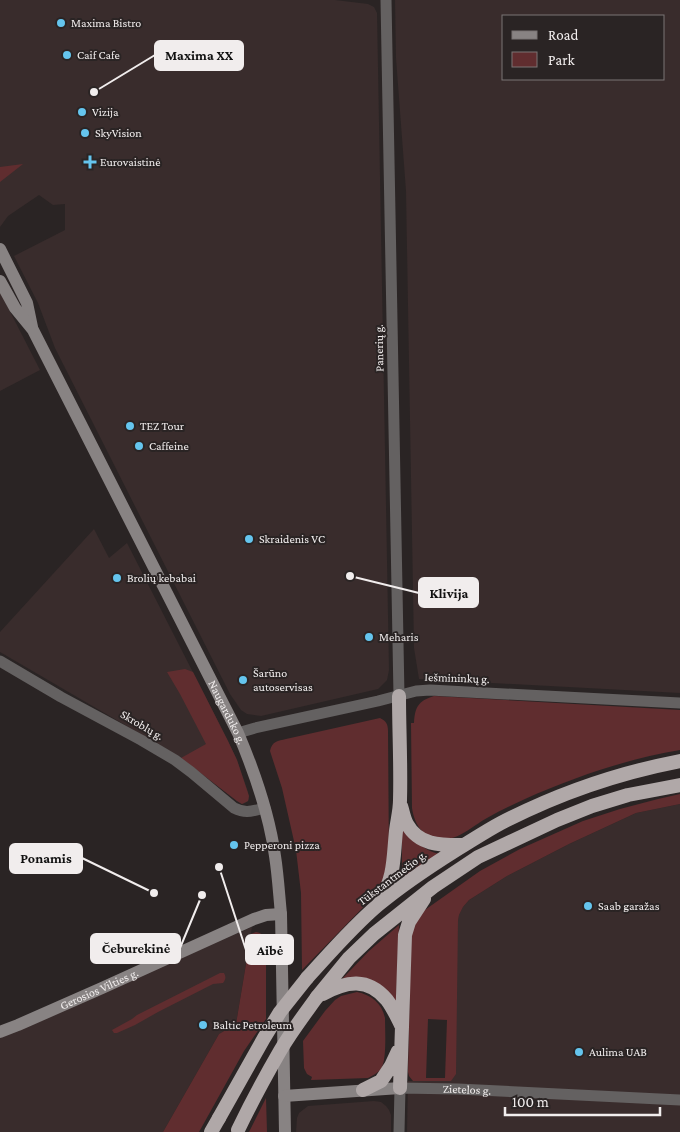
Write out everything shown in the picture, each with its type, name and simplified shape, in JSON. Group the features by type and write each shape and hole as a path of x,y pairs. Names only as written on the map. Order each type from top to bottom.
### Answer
{"highway":[{"path":"378,905 387,890 394,861 400,802 400,696"},
{"name":"Tūkstantmečio g.","path":"211,1132 280,1012 307,978 378,905 421,872 464,845 500,824 548,800 624,774 680,761"},
{"path":"237,1131 280,1050 317,997 349,958 374,934 433,887 478,857 557,820 592,806 628,795 680,785"},
{"path":"400,802 407,824 413,833 421,839 442,845 464,845"},
{"path":"400,1088 406,935 409,922 433,887"},
{"path":"317,997 336,987 355,983 363,984 379,992 387,1000 402,1026"},
{"path":"364,1090 380,1080 391,1066 401,1044"}],"main road":[{"name":"Naugarduko g.","path":"0,249 26,303 33,330"},
{"name":"Naugarduko g.","path":"0,281 15,308 33,330 238,733 249,759 265,808 275,854 281,914 284,1132"},
{"name":"Gerosios Vilties g.","path":"0,1032 254,919 266,915 281,914"},
{"name":"Zietelos g.","path":"284,1096 400,1088"}],"street":[{"name":"Panerių g.","path":"386,0 400,696"},
{"name":"Skroblų g.","path":"0,661 60,697 175,760 234,808 247,812 265,808"},
{"name":"Iešmininkų g.","path":"238,733 416,691 430,690 680,702"},
{"name":"Zietelos g.","path":"400,1088 680,1100"},
{"path":"399,1132 400,1088"}],"shaded area":[{"path":"0,0 335,0 368,4 374,7 377,13 389,670 387,680 378,689 261,716 247,714 241,710 230,694 55,348 38,303 14,256 65,230 65,204 53,205 39,195 8,216 0,227"},
{"path":"395,0 680,0 680,693 419,679 414,648 406,191 396,58"},
{"path":"0,292 40,370 0,391"},
{"path":"94,529 109,558 127,543 237,760 248,792 249,799 245,803 242,804 237,801 185,760 0,652 0,632"},
{"path":"680,804 680,1132 407,1132 408,1081 451,1081 458,921 463,907 469,900 507,876 569,844 636,813"},
{"path":"252,927 236,1024 219,1034 163,1132 0,1132 0,1037"},
{"path":"381,1102 389,1110 391,1115 391,1132 296,1132 299,1113 308,1106"}],"green space":[{"path":"23,164 0,182 0,167"},
{"path":"185,669 193,672 237,760 249,796 248,801 242,804 181,758 206,744 167,672"},
{"path":"434,696 680,710 680,750 640,758 582,776 510,806 457,836 447,839 433,838 419,827 412,808 411,723 414,723 418,705"},
{"path":"380,718 384,720 388,729 389,861 379,891 302,970 301,893 296,850 282,788 270,751 274,743 280,740"},
{"path":"680,794 680,804 636,813 569,844 507,876 469,900 463,907 458,921 456,1074 451,1081 413,1081 408,1072 411,939 413,928 422,912 480,871 520,849 583,821","holes":["428,1019 447,1020 445,1078 426,1078"]},
{"path":"402,825 423,847 440,854 402,880"},
{"path":"399,925 396,1004 342,979 369,951"},
{"path":"256,932 262,934 266,943 266,1019 244,1051 199,1132 163,1132 219,1034 236,1024 251,934"},
{"path":"220,973 224,973 225,976 223,983 213,984 117,1033 114,1033 112,1030 137,1015"},
{"path":"357,992 375,1000 384,1013 385,1045 381,1069 368,1078 311,1080 312,1077 307,1074 304,1068 303,1041 335,1000 341,996"},
{"path":"266,1098 267,1132 249,1132"}],"place":[{"name":"Maxima Bistro","path":"61,23"},
{"name":"Caif Cafe","path":"67,55"},
{"name":"Maxima XX","path":"94,92"},
{"name":"Vizija","path":"82,112"},
{"name":"SkyVision","path":"85,133"},
{"name":"Eurovaistinė","path":"90,162"},
{"name":"TEZ Tour","path":"130,426"},
{"name":"Caffeine","path":"139,446"},
{"name":"Skraidenis VC","path":"249,539"},
{"name":"Klivija","path":"350,576"},
{"name":"Brolių kebabai","path":"117,578"},
{"name":"Meharis","path":"369,637"},
{"name":"Šarūno autoservisas","path":"243,680"},
{"name":"Pepperoni pizza","path":"234,845"},
{"name":"Aibė","path":"219,867"},
{"name":"Ponamis","path":"154,893"},
{"name":"Čeburekinė","path":"202,895"},
{"name":"Saab garažas","path":"588,906"},
{"name":"Baltic Petroleum","path":"203,1025"},
{"name":"Aulima UAB","path":"579,1052"}]}
